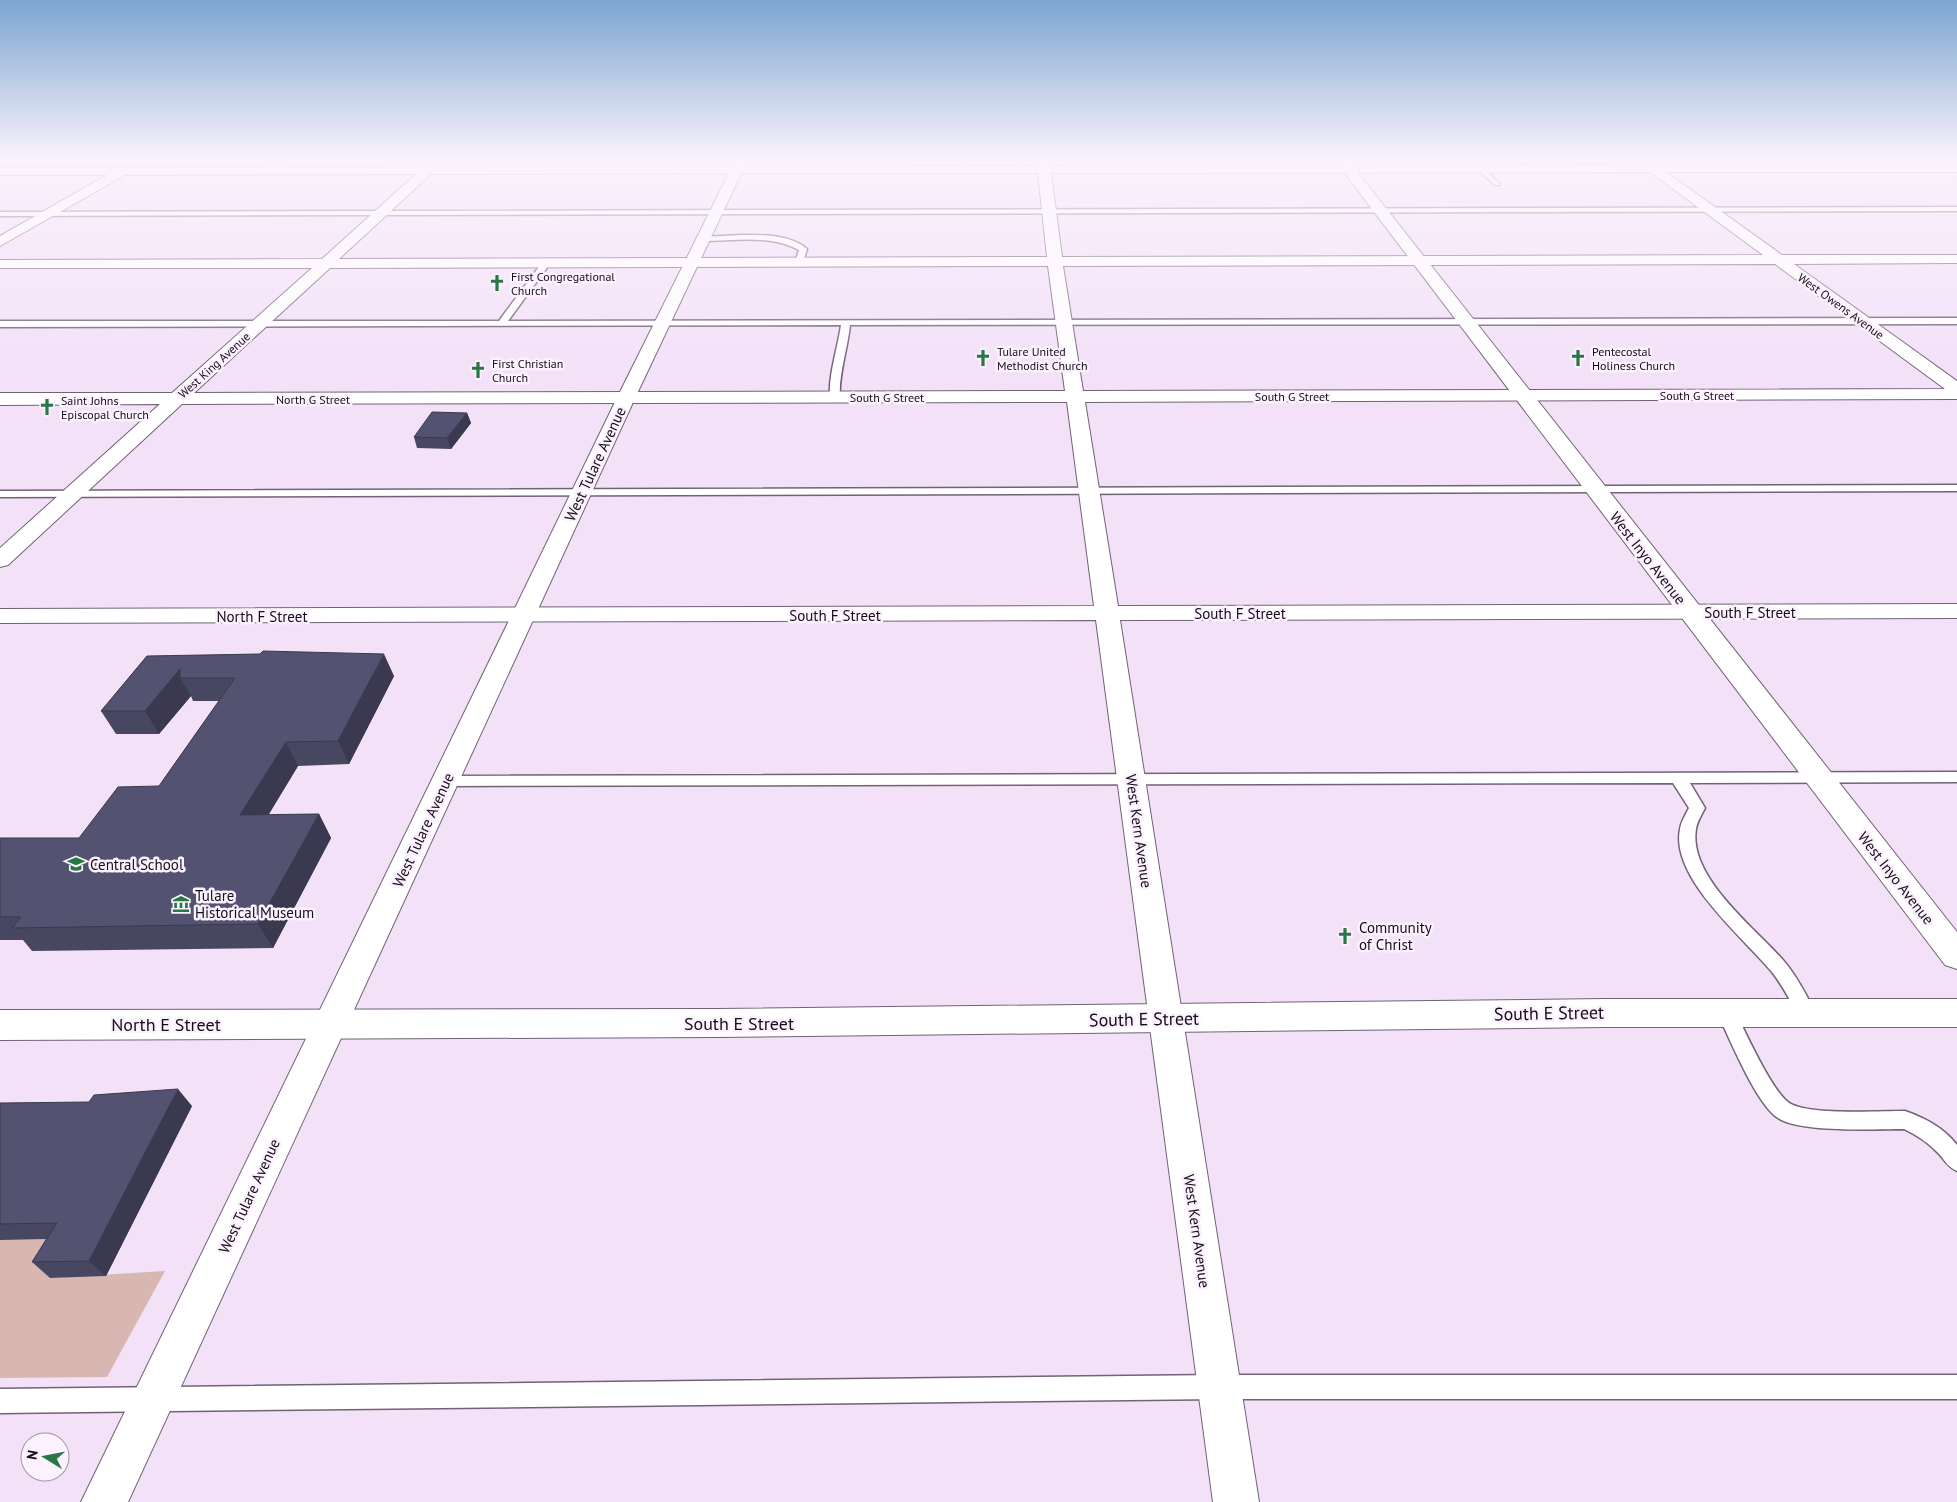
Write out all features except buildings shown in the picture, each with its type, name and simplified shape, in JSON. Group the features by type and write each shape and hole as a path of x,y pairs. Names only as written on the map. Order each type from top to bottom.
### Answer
{"street":[{"path":"0,242 23,229"},
{"name":"West King Avenue","path":"0,560 363,229"},
{"name":"West Tulare Avenue","path":"104,1502 708,229"},
{"name":"West Kern Avenue","path":"1051,229 1236,1502"},
{"name":"West Inyo Avenue","path":"1395,229 1957,956"},
{"name":"West Owens Avenue","path":"1734,229 1957,389"},
{"path":"0,264 547,262 697,250 799,262 1957,259"},
{"name":"South G Street","path":"626,398 1957,394"},
{"name":"North G Street","path":"0,399 626,398"},
{"name":"South F Street","path":"524,616 1957,611"},
{"name":"North F Street","path":"1,617 524,616"},
{"name":"South E Street","path":"331,1023 718,1023 1726,1012 1957,1012"},
{"name":"North E Street","path":"0,1025 331,1023"}],"lane":[{"path":"697,250 768,239 792,242 803,249 799,262"},
{"path":"502,324 547,262"},
{"path":"0,324 258,325 1464,320 1957,321"},
{"path":"835,397 834,386 842,354 846,322"},
{"path":"0,494 582,494 1594,488 1957,488"},
{"path":"446,781 1132,781 1957,777"},
{"path":"1678,778 1697,808 1690,817 1687,849 1699,877 1723,909 1779,966 1806,1012"},
{"path":"1726,1012 1770,1095 1785,1112 1823,1120 1905,1120 1923,1128 1946,1148 1957,1161"},
{"path":"0,1400 1219,1387 1957,1387"}],"shaded area":[{"path":"0,1220 74,1238 50,1278 165,1271 107,1377 0,1378"}],"place":[{"name":"First Congregational Church","path":"497,283"},
{"name":"Tulare United Methodist Church","path":"983,358"},
{"name":"Pentecostal Holiness Church","path":"1578,358"},
{"name":"First Christian Church","path":"478,370"},
{"name":"Saint Johns Episcopal Church","path":"47,407"},
{"name":"Central School","path":"76,864"},
{"name":"Tulare Historical Museum","path":"181,904"},
{"name":"Community of Christ","path":"1345,936"}]}
